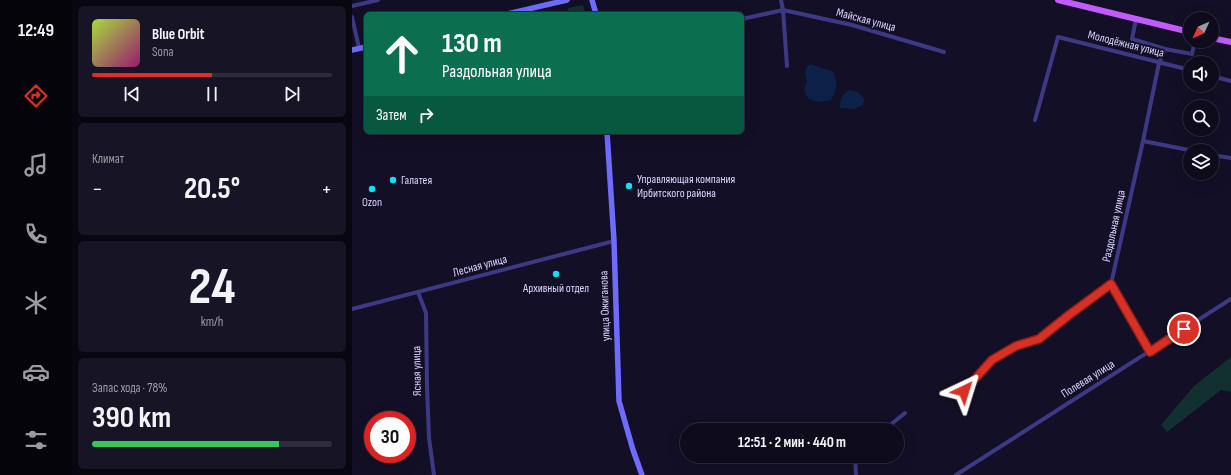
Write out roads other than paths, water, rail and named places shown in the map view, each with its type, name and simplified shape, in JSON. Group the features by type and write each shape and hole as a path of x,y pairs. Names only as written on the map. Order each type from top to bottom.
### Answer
{"main road":[{"path":"1058,0 1183,30"},
{"path":"1219,39 1231,42"}],"street":[{"path":"352,6 378,0"},
{"path":"515,12 567,0"},
{"path":"592,0 595,12"},
{"path":"781,0 787,66"},
{"path":"744,19 783,10"},
{"name":"Майская улица","path":"783,10 852,25 944,52"},
{"path":"352,18 359,48"},
{"path":"1136,19 1132,39 1165,49 1192,54 1193,48"},
{"name":"Молодёжная улица","path":"1035,120 1058,37 1183,68"},
{"path":"352,50 364,47"},
{"name":"Раздольная улица","path":"1111,284 1159,63 1165,49"},
{"path":"1219,78 1231,81"},
{"name":"улица Ожиганова","path":"607,134 614,241 619,401 642,475"},
{"path":"1143,141 1183,149"},
{"path":"1219,155 1231,158"},
{"name":"Лесная улица","path":"352,309 614,241"},
{"path":"964,391 992,360 1016,346 1039,339 1111,284 1150,352"},
{"name":"Ясная улица","path":"418,292 426,313 426,386 428,423 434,475"},
{"name":"Полевая улица","path":"956,475 1231,299"},
{"path":"893,423 905,413"},
{"path":"855,463 856,475"}],"water":[{"path":"811,64 833,72 837,83 835,93 831,100 819,102 809,99 806,95 804,88 807,82 805,73 807,66"},
{"path":"849,90 858,92 864,99 863,105 854,109 840,108 840,102 844,94"}],"place":[{"name":"Галатея","path":"393,180"},
{"name":"Управляющая компания Ирбитского района","path":"629,186"},
{"name":"Ozon","path":"372,189"},
{"name":"Архивный отдел","path":"556,274"}]}
